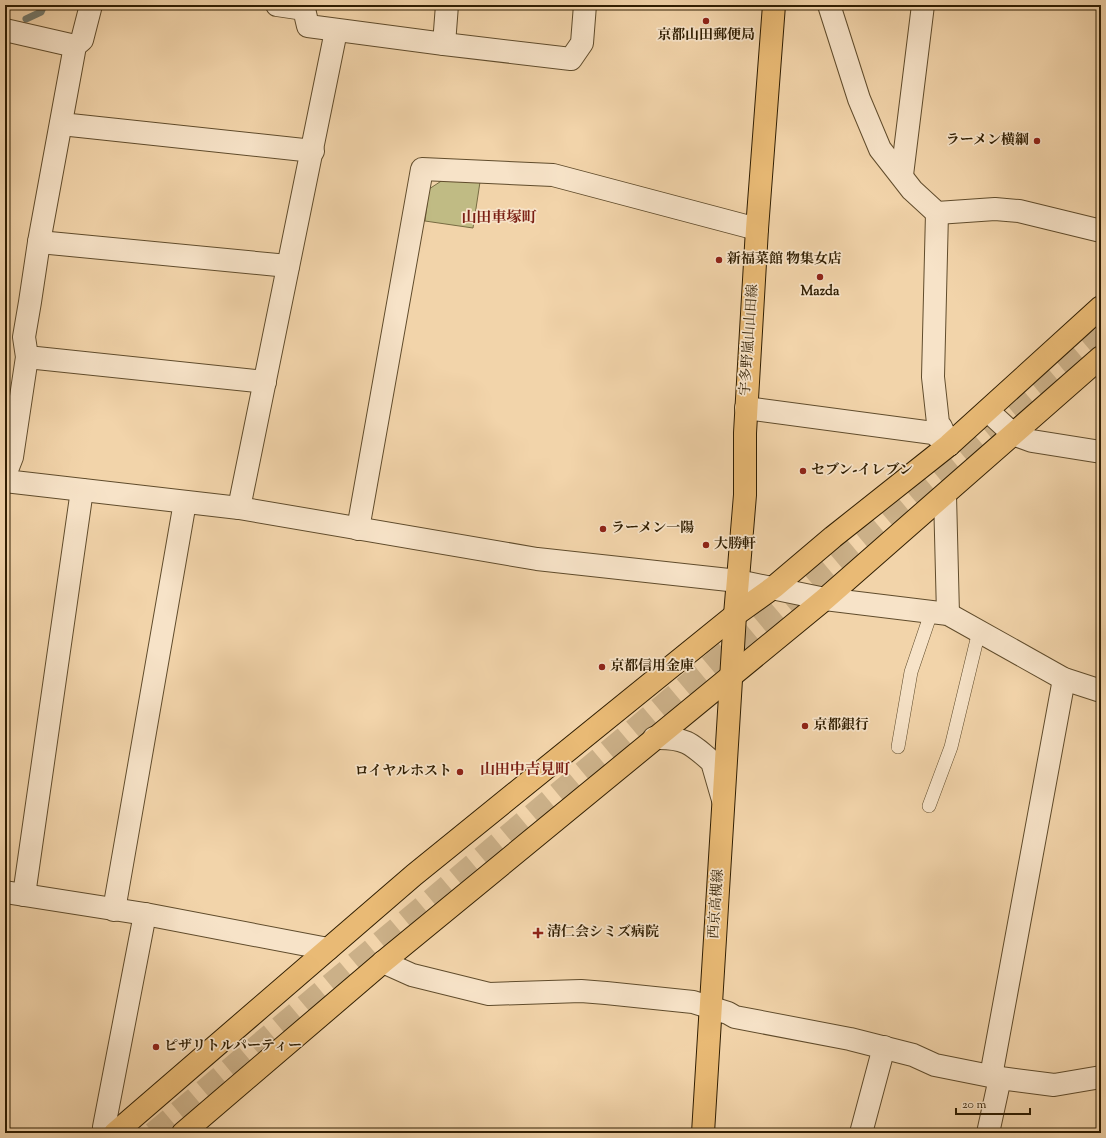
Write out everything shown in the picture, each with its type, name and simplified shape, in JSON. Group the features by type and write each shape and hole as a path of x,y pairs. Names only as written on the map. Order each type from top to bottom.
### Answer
{"main road":[{"name":"宇多野嵐山山田線","path":"732,674 735,615 745,495 746,408 757,229 774,5"},
{"path":"115,1133 421,870 735,615 774,587 832,537 949,445 1101,307"},
{"path":"183,1133 383,962 825,598 1101,357"},
{"name":"西京高槻線","path":"703,1133 732,674"}],"street":[{"path":"5,475 12,457 28,356 24,337 39,242 75,46 82,40 91,5"},
{"path":"277,5 304,7 308,26 336,31 571,59 582,43 585,5"},
{"path":"444,44 447,5"},
{"path":"829,5 859,99 880,149 902,175 912,190 937,213 995,209 1019,211 1101,231"},
{"path":"902,175 923,5"},
{"path":"5,30 75,46"},
{"path":"239,508 313,151 336,31"},
{"path":"61,124 313,151"},
{"path":"358,529 422,169 553,175 757,229"},
{"path":"937,213 933,377 938,424 941,426 949,445"},
{"path":"39,242 288,266"},
{"path":"28,356 265,382"},
{"path":"746,408 933,433 949,445"},
{"path":"988,411 1013,434 1032,441 1101,452"},
{"path":"5,481 239,508 537,559 738,581 825,598 940,614 979,631 1064,679 1101,691"},
{"path":"82,490 15,894 145,914 328,949"},
{"path":"940,614 945,494"},
{"path":"114,910 185,502"},
{"path":"988,1133 996,1077 1064,679"},
{"path":"654,738 670,737 690,743 712,762 723,802"},
{"path":"108,1133 104,1127 145,914"},
{"path":"383,962 412,975 489,994 581,991 693,1002 710,1007 735,1018 850,1039 913,1055 935,1065 996,1077 1054,1085 1100,1074"},
{"path":"862,1133 884,1047"}],"lane":[{"path":"898,747 912,672 940,614"},
{"path":"929,806 951,747 979,631"}],"shaded area":[{"path":"446,178 480,182 473,228 425,221 429,189"}],"waterway":[{"path":"26,19 41,12 44,5"}],"tunnel":[{"path":"153,1133 1101,337"}],"place":[{"name":"京都山田郵便局","path":"706,21"},
{"name":"ラーメン横綱","path":"1037,141"},
{"name":"新福菜館 物集女店","path":"719,260"},
{"name":"Mazda","path":"820,277"},
{"name":"セブン-イレブン","path":"803,471"},
{"name":"ラーメン一陽","path":"603,529"},
{"name":"大勝軒","path":"706,545"},
{"name":"京都信用金庫","path":"602,667"},
{"name":"京都銀行","path":"805,726"},
{"name":"ロイヤルホスト","path":"460,772"},
{"name":"清仁会シミズ病院","path":"538,933"},
{"name":"ピザリトルパーティー","path":"156,1047"}],"district":[{"name":"山田車塚町","path":"499,218"},
{"name":"山田中吉見町","path":"525,770"}]}
